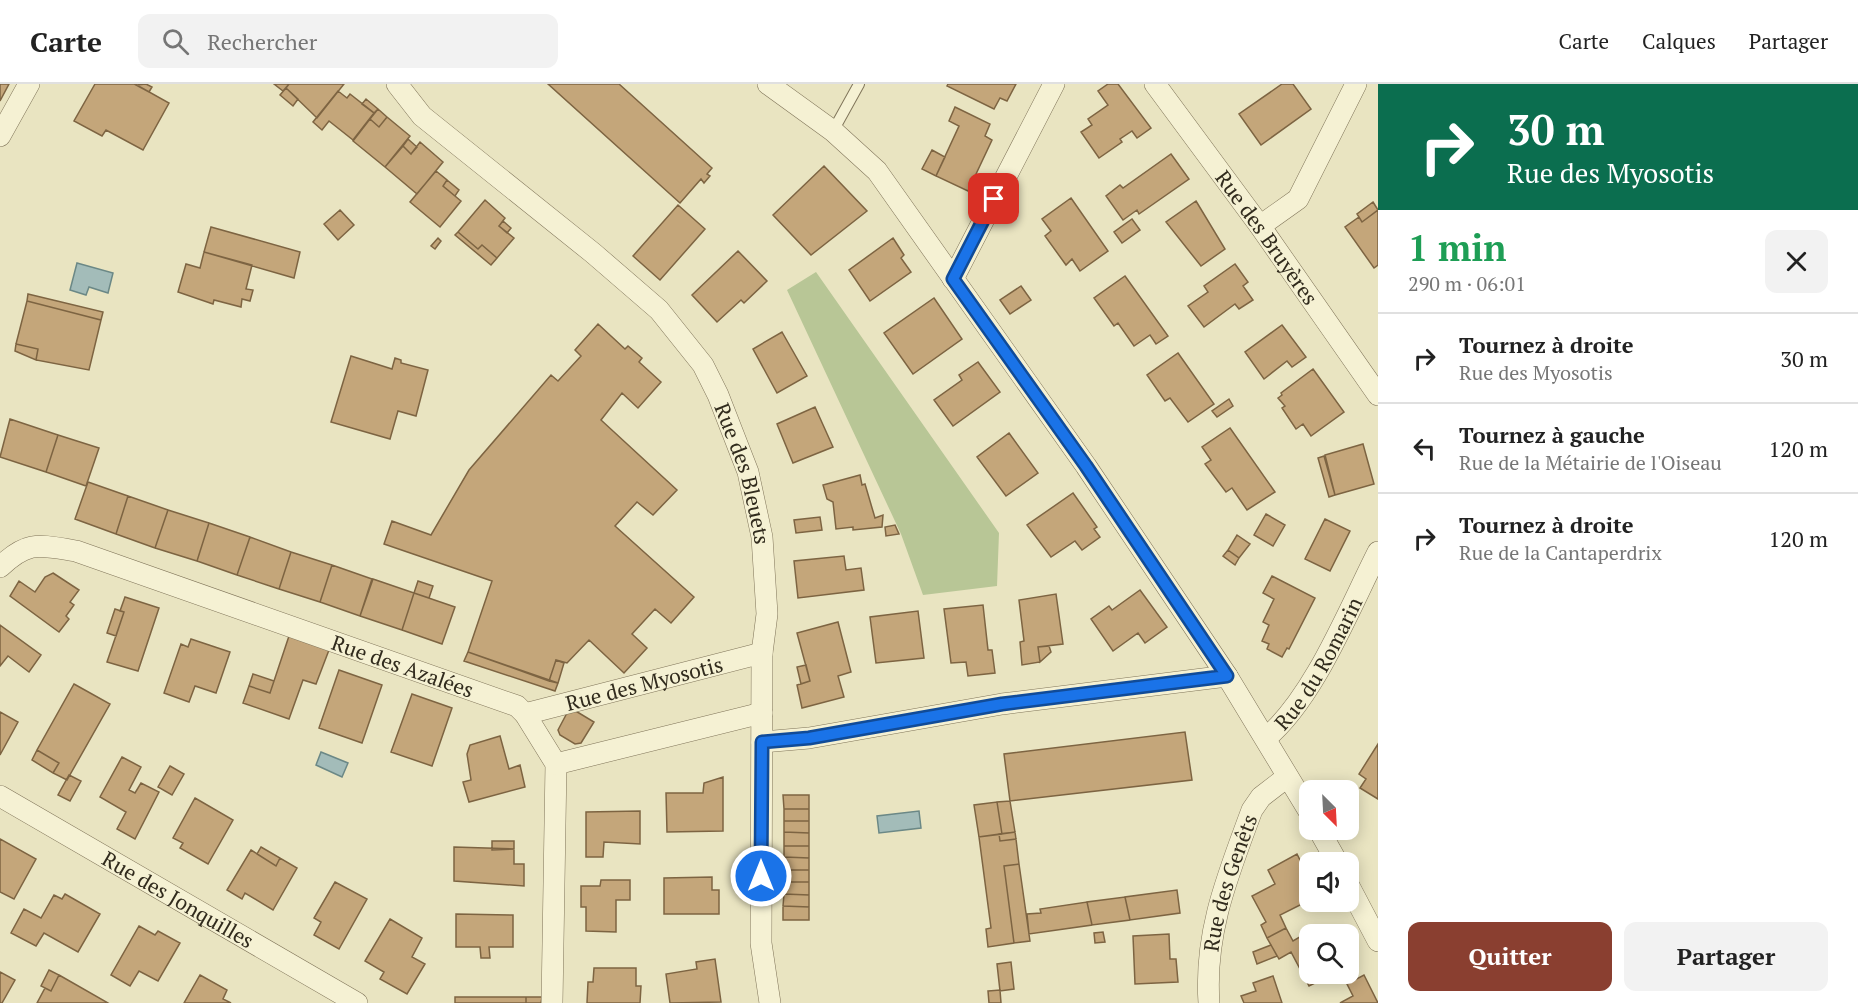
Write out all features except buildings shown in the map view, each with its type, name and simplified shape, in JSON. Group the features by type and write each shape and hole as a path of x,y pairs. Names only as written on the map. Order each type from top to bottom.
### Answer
{"street":[{"path":"0,136 29,84"},
{"name":"Rue des Bleuets","path":"397,84 422,116 593,253 659,310 703,365 718,396 748,472 762,537 767,614 762,653 761,943 770,1003"},
{"path":"768,84 833,131 877,171 1086,466 1227,676 1299,796"},
{"path":"953,279 1054,84"},
{"name":"Rue des Bruyères","path":"1155,84 1260,226 1378,394"},
{"path":"1260,226 1298,199 1356,84"},
{"name":"Rue des Azalées","path":"0,567 24,548 44,546 76,551 517,706 525,714 556,764"},
{"name":"Rue du Romarin","path":"1266,738 1285,723 1307,691 1378,552"},
{"name":"Rue des Myosotis","path":"525,714 762,653"},
{"path":"762,742 809,738 1002,704 1227,676"},
{"path":"552,1003 556,764 762,713"},
{"name":"Rue des Genêts","path":"1209,1003 1207,971 1218,905 1252,810 1261,797 1287,777"},
{"name":"Rue des Jonquilles","path":"0,796 357,1003"},
{"path":"1359,905 1378,941"}],"lane":[{"path":"833,131 859,84"}],"green space":[{"path":"816,272 999,533 997,586 923,595 901,534 787,290"}],"water":[{"path":"77,263 113,273 108,293 89,287 86,295 70,290"},
{"path":"321,752 348,763 342,777 316,765"},
{"path":"919,811 921,828 879,833 877,816"}],"route":[{"path":"761,876 762,742 809,738 1002,704 1227,676 1086,466 953,279 994,199"}]}
